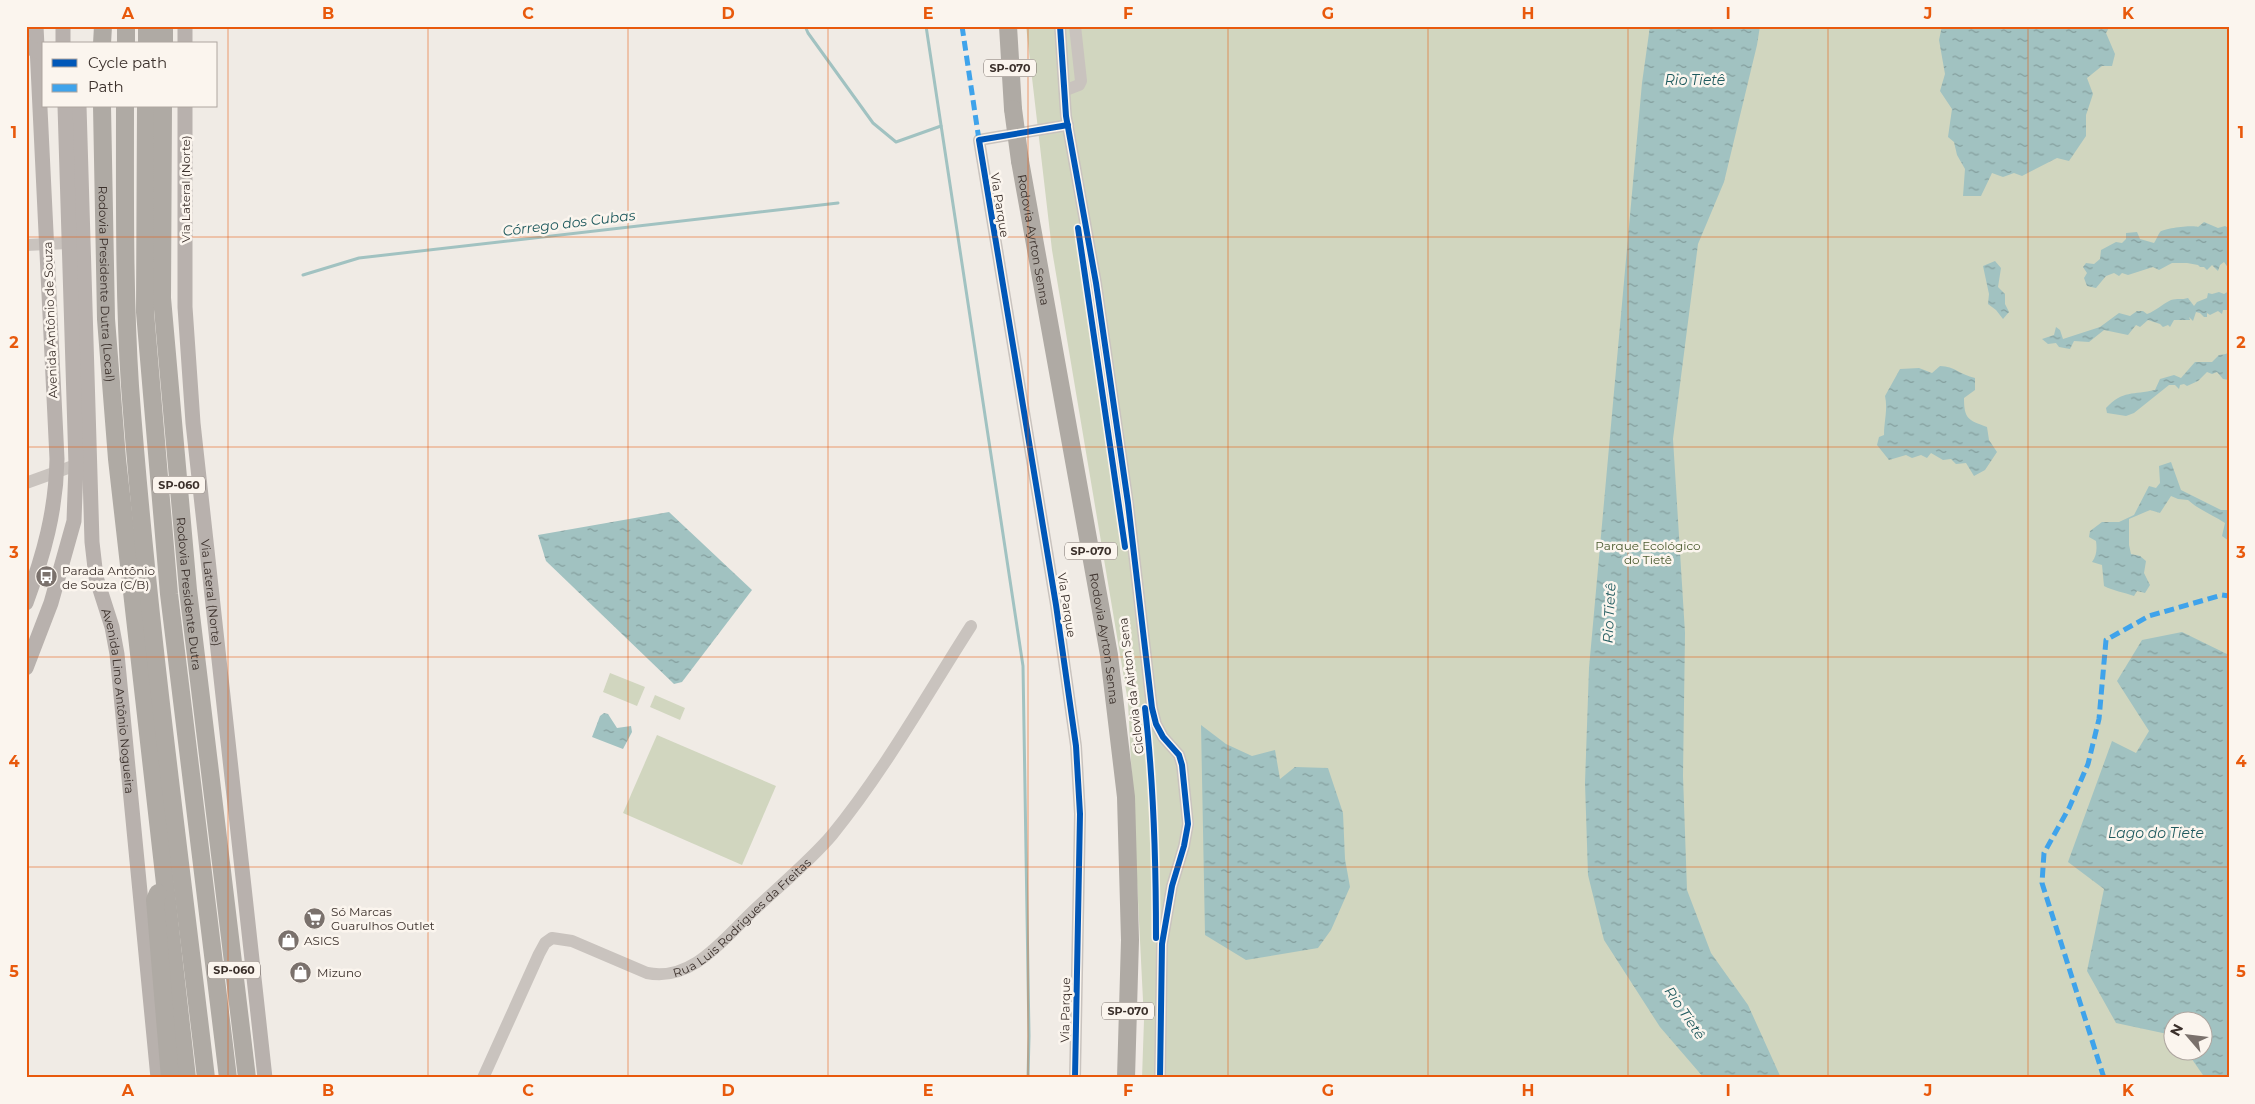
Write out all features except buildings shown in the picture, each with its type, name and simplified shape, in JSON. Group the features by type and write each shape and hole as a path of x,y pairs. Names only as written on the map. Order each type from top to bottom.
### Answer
{"highway":[{"path":"102,42 103,26"},
{"path":"126,26 126,42"},
{"path":"147,26 147,42"},
{"path":"164,26 164,42"},
{"name":"Rodovia Ayrton Senna","path":"1008,26 1013,109 1020,161 1110,655 1126,797 1130,940 1126,1078"},
{"name":"Rodovia Presidente Dutra (Local)","path":"102,108 106,319 116,459 164,876"},
{"name":"SP-060","path":"125,108 127,312 130,386 150,598 206,1078"},
{"name":"Rodovia Presidente Dutra","path":"146,108 146,321 169,594 228,1078"},
{"name":"Rodovia Presidente Dutra","path":"163,108 163,308 188,590 248,1078"},
{"path":"164,876 155,900 170,1078"},
{"path":"164,876 187,1078"}],"main road":[{"path":"63,26 63,42"},
{"path":"185,26 185,42"},
{"name":"Avenida Antônio de Souza","path":"26,603 49,535 57,473 37,30"},
{"path":"26,46 42,53"},
{"name":"Avenida Antônio de Souza","path":"26,668 51,603 74,521 76,465 65,108"},
{"name":"Avenida Lino Antônio Nogueira","path":"79,108 92,542 96,576 112,627 117,654 158,1078"},
{"name":"Via Lateral (Norte)","path":"185,108 185,307 193,423 265,1078"}],"street":[{"path":"1060,26 1068,125 1096,283 1128,503 1152,708 1156,724 1163,737 1179,755 1186,791 1187,834 1172,886 1162,944 1160,1078"},
{"path":"1066,90 1079,85 1081,81 1075,26"},
{"name":"Via Parque","path":"1068,125 978,140 1056,605 1076,746 1080,814 1075,1078"},
{"path":"26,245 68,243"},
{"path":"26,483 76,465"},
{"name":"Rua Luis Rodrigues da Freitas","path":"483,1078 539,954 545,943 552,938 572,941 647,973 660,976 675,974 707,955 831,836 875,777 971,626"}],"green space":[{"name":"Parque Ecológico do Tietê","path":"1026,26 2229,26 2229,1078 1142,1078 1144,1020 1128,702 1052,250"},
{"path":"610,673 645,687 637,706 603,692"},
{"path":"655,695 685,708 680,720 650,707"},
{"path":"657,735 776,786 742,865 623,813"}],"water":[{"name":"Rio Tietê","path":"1650,26 1760,26 1724,182 1698,244 1673,439 1685,633 1683,776 1687,890 1711,953 1748,1005 1781,1078 1704,1078 1660,1027 1604,940 1588,875 1585,783 1589,668 1642,83"},
{"path":"1942,26 2110,26 2106,33 2115,54 2112,66 2102,66 2087,78 2093,94 2086,115 2086,136 2069,161 2057,158 2022,176 2014,173 2003,177 1992,173 1981,196 1963,196 1965,169 1957,155 1954,142 1948,137 1952,109 1940,91 1945,74 1939,40"},
{"path":"2204,222 2218,228 2225,226 2229,228 2229,269 2224,262 2220,265 2218,271 2212,265 2207,270 2198,265 2172,263 2159,270 2153,267 2128,275 2122,273 2119,276 2114,273 2106,276 2096,288 2087,286 2084,278 2087,273 2083,267 2086,263 2094,264 2100,259 2101,250 2116,242 2122,243 2126,239 2126,233 2137,232 2140,239 2154,243 2160,232 2167,229 2198,227"},
{"path":"1995,261 2001,268 1998,287 2005,294 2005,304 2009,312 2003,319 1988,304 1989,294 1983,266"},
{"path":"2229,291 2229,310 2223,310 2222,314 2218,311 2210,315 2207,313 2207,317 2204,317 2196,312 2193,321 2189,317 2190,320 2174,320 2170,327 2168,325 2163,327 2148,320 2140,327 2136,325 2128,335 2104,330 2089,342 2074,341 2070,349 2059,347 2056,343 2048,344 2042,339 2054,335 2056,327 2060,330 2063,339 2100,327 2119,313 2130,316 2137,311 2143,311 2147,314 2175,299 2188,298 2194,306 2197,302 2207,298 2208,293 2219,292 2224,294"},
{"path":"2229,351 2229,380 2223,379 2217,372 2212,374 2207,372 2198,381 2187,386 2184,384 2180,385 2179,389 2175,385 2169,385 2134,413 2126,416 2107,413 2106,408 2118,398 2129,394 2155,390 2160,379 2174,375 2181,378 2195,362 2212,362 2219,355 2226,354"},
{"path":"1940,366 1950,367 1975,378 1975,390 1964,398 1966,415 1971,420 1987,427 1989,440 1997,452 1985,470 1974,476 1966,463 1956,464 1951,459 1943,460 1931,453 1927,458 1921,455 1912,458 1906,455 1889,460 1877,445 1879,437 1884,435 1885,396 1900,369 1919,368 1932,373"},
{"path":"2171,462 2181,490 2221,510 2229,510 2229,541 2222,536 2225,523 2188,500 2171,496 2160,513 2150,510 2129,519 2131,554 2140,556 2146,561 2144,573 2150,585 2145,593 2137,591 2134,596 2104,586 2102,565 2092,562 2096,554 2096,541 2089,537 2090,531 2102,522 2119,522 2134,515 2149,486 2156,488 2160,483 2159,466"},
{"path":"669,512 752,590 682,682 674,684 546,561 538,535"},
{"name":"Lago do Tiete","path":"2182,632 2229,655 2229,1078 2205,1078 2194,1062 2212,1062 2212,1012 2162,1012 2162,1033 2116,1023 2087,971 2104,889 2068,862 2112,741 2136,753 2149,731 2117,681 2142,640"},
{"path":"604,713 608,714 617,728 631,726 632,732 623,749 592,737 600,716"},
{"path":"1201,725 1226,744 1252,756 1275,750 1280,779 1295,767 1328,768 1343,813 1345,859 1350,887 1331,930 1318,948 1246,960 1205,935"}],"waterway":[{"path":"805,26 808,33 873,123 896,142 941,126"},
{"path":"926,26 1023,666 1029,1036 1028,1078"},
{"name":"Córrego dos Cubas","path":"303,275 359,258 838,203"}],"marked path":[{"path":"962,26 979,140"},
{"path":"2104,1078 2042,883 2044,853 2069,808 2088,764 2099,719 2106,640 2149,616 2222,595 2229,596"}],"cycle path":[{"path":"1060,26 1066,116 1096,283 1128,503 1152,708 1156,724 1163,737 1179,755 1182,765 1188,824 1184,846 1172,886 1162,944 1160,1078"},
{"path":"1068,125 979,140 1056,605 1076,746 1080,814 1075,1078"},
{"path":"1078,228 1125,547"},
{"name":"Ciclovia da Airton Sena","path":"1145,708 1154,823 1156,938"}],"place":[{"name":"Parada Antônio de Souza (C/B)","path":"46,577"},
{"name":"Só Marcas Guarulhos Outlet","path":"315,918"},
{"name":"ASICS","path":"288,940"},
{"name":"Mizuno","path":"301,972"}]}
